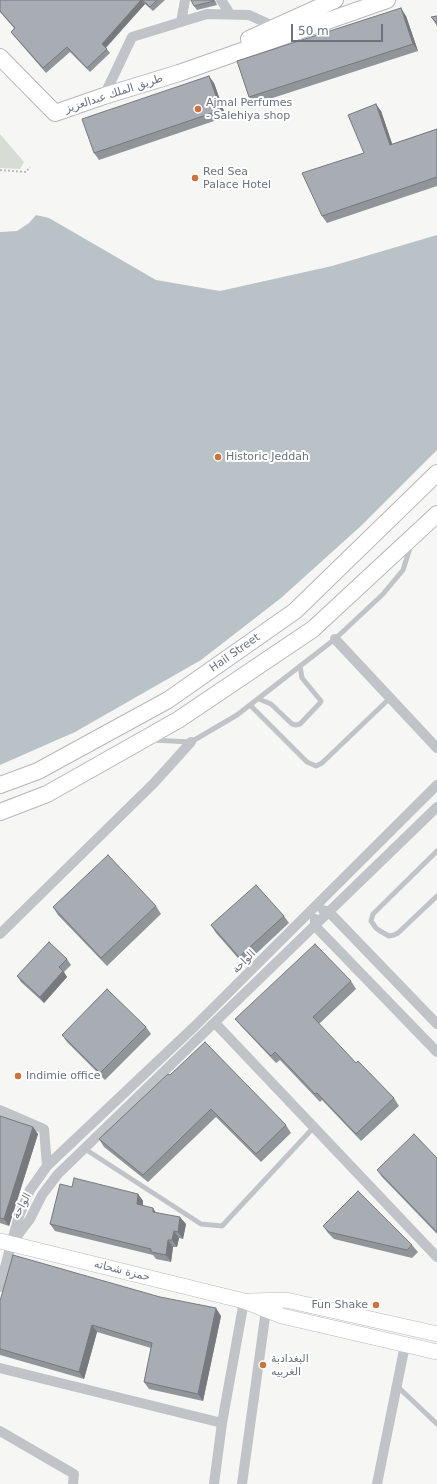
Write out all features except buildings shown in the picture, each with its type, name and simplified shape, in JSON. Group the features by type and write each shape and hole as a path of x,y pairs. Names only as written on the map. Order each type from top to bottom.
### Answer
{"main road":[{"name":"طريق الملك عبدالعزيز","path":"179,73 275,26 334,0"},
{"name":"طريق الملك عبدالعزيز","path":"0,57 55,113 179,73 387,0"},
{"name":"Hail Street","path":"0,785 38,771 168,700 295,611 437,473"},
{"path":"0,812 47,794 178,720 313,630 437,514"},
{"name":"حمزة شحاته","path":"6,1242 244,1301 282,1316 437,1352"},
{"name":"حمزة شحاته","path":"244,1301 286,1300 437,1334"}],"street":[{"path":"181,22 185,0"},
{"path":"221,0 230,14"},
{"path":"104,96 132,37 207,14 249,14 275,26"},
{"path":"335,639 437,748"},
{"path":"0,934 154,783 191,742"},
{"name":"الواحة","path":"6,1242 30,1190 47,1166 195,1026 437,786"},
{"name":"الواحة","path":"6,1242 30,1219 42,1195 58,1174 437,807"},
{"path":"437,1024 329,912 316,907 315,926 437,1052"},
{"path":"215,1023 437,1257"},
{"path":"0,1110 44,1129 47,1166"},
{"path":"0,1287 6,1242"},
{"path":"214,1484 222,1423 244,1301"},
{"path":"242,1484 266,1310"},
{"path":"377,1484 405,1345"},
{"path":"0,1368 222,1423"},
{"path":"0,1431 74,1474 73,1484"}],"lane":[{"path":"143,739 191,742 237,716 335,639 383,594 403,570 415,535"},
{"path":"259,699 271,704 292,724 300,724 320,704 321,701 302,678 300,666"},
{"path":"250,706 307,762 316,766 322,763 390,698"},
{"path":"437,851 373,914 371,921 380,932 389,936 394,935 437,896"},
{"path":"85,1149 201,1224 222,1226 314,1127"},
{"path":"397,1386 437,1424"}],"path":[{"path":"0,170 26,172 30,167"}],"shaded area":[{"path":"0,134 24,162 20,169 0,168"},
{"path":"36,215 49,218 156,280 220,291 332,266 437,235 437,450 362,525 281,598 201,660 75,732 0,765 0,232 17,231 29,223"}],"place":[{"name":"Ajmal Perfumes - Salehiya shop","path":"198,109"},
{"name":"Red Sea Palace Hotel","path":"195,178"},
{"name":"Historic Jeddah","path":"218,457"},
{"name":"Indimie office","path":"18,1076"},
{"name":"Fun Shake","path":"376,1305"},
{"name":"البغدادبة الغربيه","path":"263,1365"}]}
